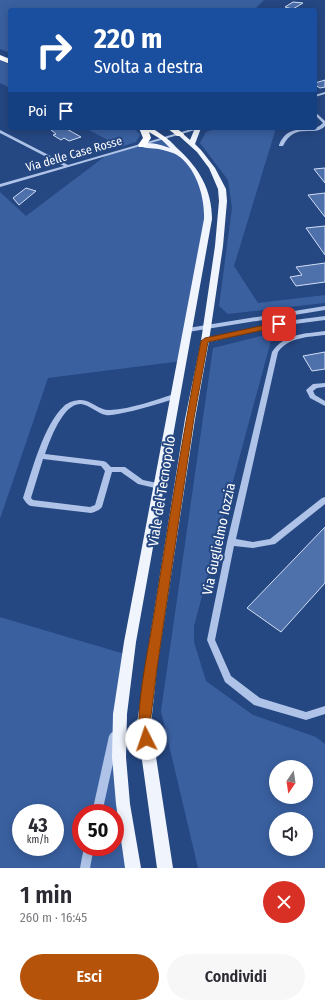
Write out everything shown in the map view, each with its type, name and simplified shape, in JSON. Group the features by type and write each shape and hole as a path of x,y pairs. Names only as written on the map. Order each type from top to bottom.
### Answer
{"highway":[{"path":"142,145 147,138 144,130"},
{"path":"150,130 164,139"},
{"path":"174,130 180,134"}],"main road":[{"path":"192,144 198,130"},
{"name":"Viale del Tecnopolo","path":"165,867 144,724 151,668 190,418 205,341 219,246 223,201 222,189 218,178 206,158 180,134"},
{"name":"Viale del Tecnopolo","path":"133,868 119,756 120,714 130,642 188,330 208,212 206,193 203,183 183,157 164,139"},
{"path":"142,145 162,147 183,157"}],"street":[{"path":"317,115 325,123 321,128 317,128"},
{"name":"Via delle Case Rosse","path":"0,186 193,130"},
{"path":"281,145 283,138 289,132 305,130"},
{"path":"0,131 67,166"},
{"path":"188,330 325,308"},
{"path":"205,341 279,324 325,318"},
{"name":"Via Guglielmo Iozzia","path":"325,333 288,339 280,344 275,352 231,542 211,640 228,679 257,702 306,716 325,710"},
{"path":"325,385 315,386 309,390 312,396 325,404"},
{"path":"109,470 98,507 91,510 31,503 27,498 48,440 59,417 69,406 82,402 107,413 133,409 175,396"},
{"path":"42,456 103,464 109,470 122,469 141,482 158,486"},
{"path":"231,542 253,545 272,542 325,500"},
{"path":"98,804 120,714"},
{"path":"85,868 87,856"}],"shaded area":[{"path":"0,0 264,0 256,8 8,8 8,52 0,49"},
{"path":"0,60 8,64 8,87 0,83"},
{"path":"89,130 136,130 140,135 136,142 121,147"},
{"path":"212,130 275,130 234,266 258,303 325,295 325,303 228,314 219,306 232,208 228,180 200,143 206,132"},
{"path":"164,139 195,171 208,212 182,361 48,378 0,519 0,192 26,216 108,154"},
{"path":"273,333 194,626 194,642 206,681 253,715 316,737 325,744 325,868 198,868 161,711 213,348"},
{"path":"0,617 128,655 120,714 136,868 0,868"}],"building":[{"path":"293,2 303,3 295,8 285,7"},
{"path":"325,80 325,87 320,88 317,86 317,82"},
{"path":"51,130 69,130 81,137 69,141 64,138 61,140 53,135 56,134"},
{"path":"325,168 325,183 314,169"},
{"path":"26,188 36,191 19,205 13,198"},
{"path":"325,193 325,217 308,195"},
{"path":"325,226 325,255 306,228"},
{"path":"325,263 325,282 296,286 290,277 302,275 296,267"},
{"path":"325,352 325,369 312,371 303,356"},
{"path":"325,527 325,583 281,632 247,608"}],"route":[{"path":"146,739 144,724 151,668 190,418 205,341 279,324"}]}
